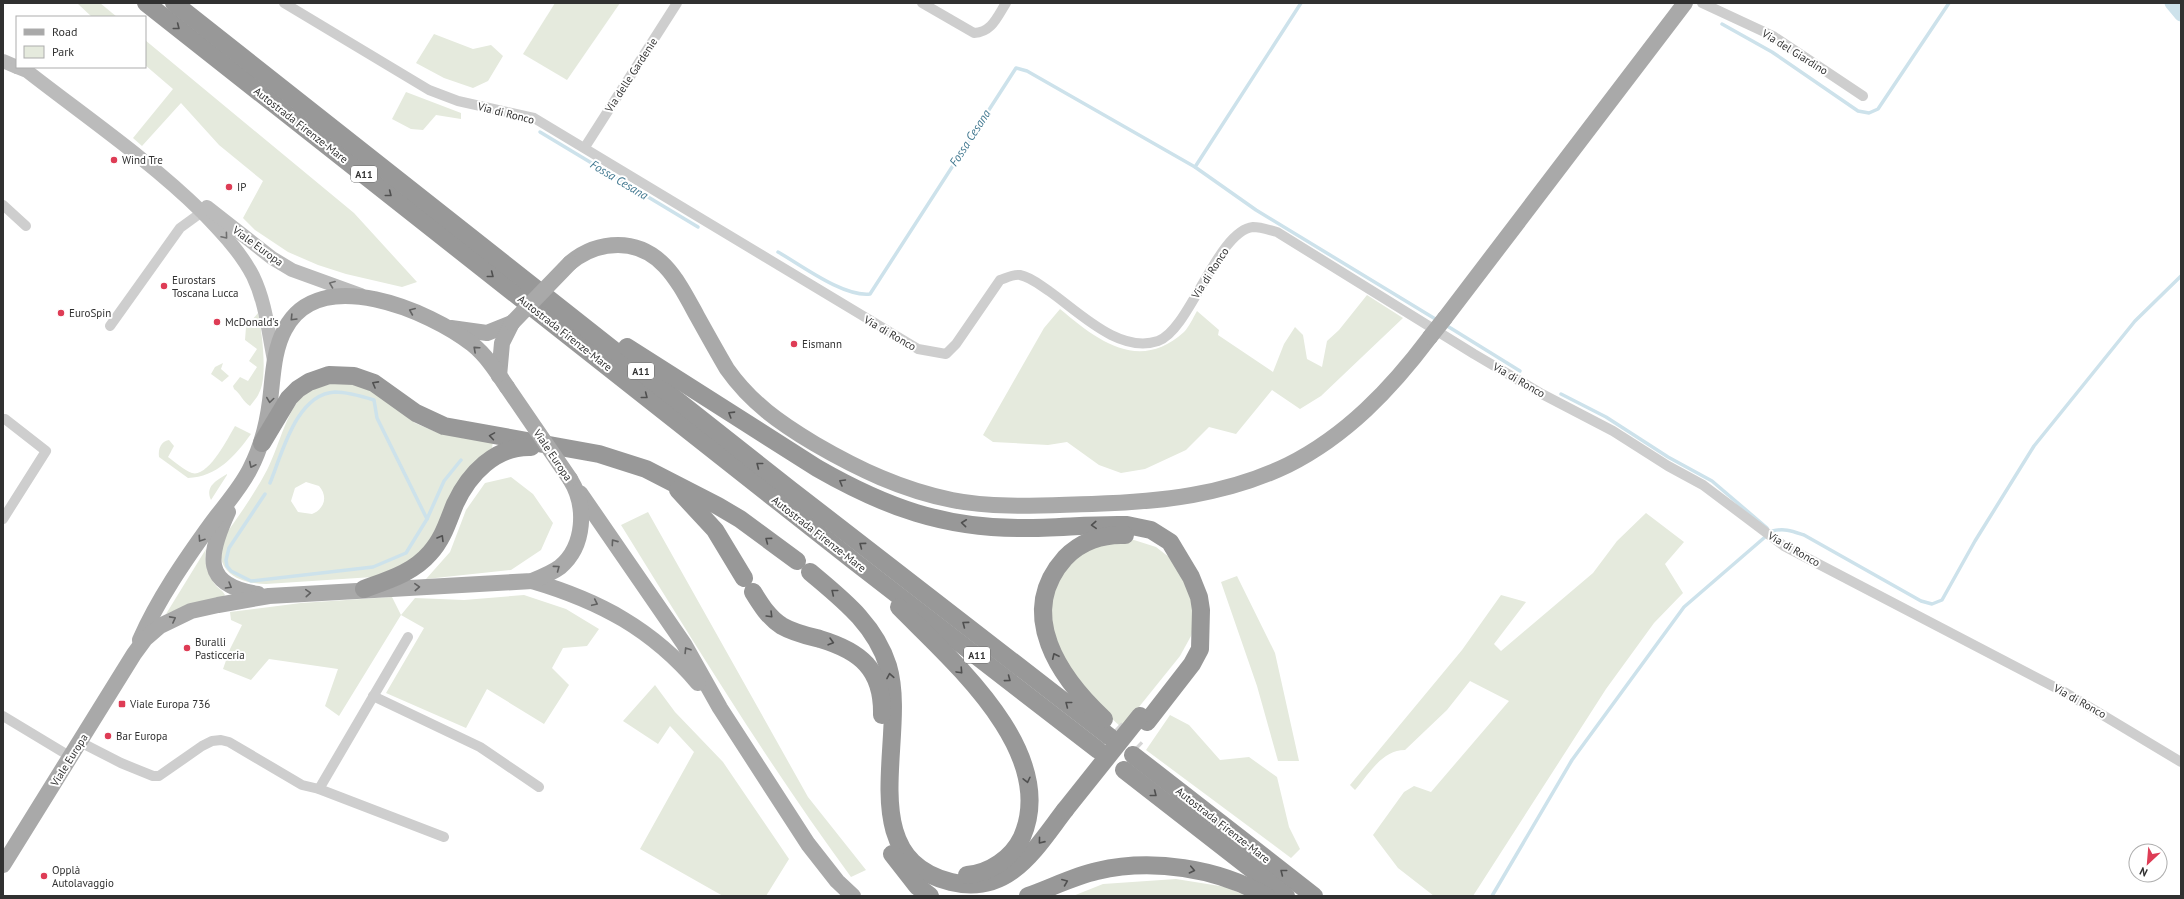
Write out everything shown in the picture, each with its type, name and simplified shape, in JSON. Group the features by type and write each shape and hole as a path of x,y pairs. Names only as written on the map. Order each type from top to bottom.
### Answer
{"highway":[{"name":"Autostrada Firenze-Mare","path":"146,3 855,562 1108,738"},
{"name":"Autostrada Firenze-Mare","path":"174,3 785,486 1108,738"},
{"path":"558,306 607,335 817,468 848,486 889,505 937,519 991,526 1023,528 1114,524 1140,526 1151,530 1170,542 1185,565 1199,597 1201,620 1194,644 1187,656 1144,719 1070,814 1015,870 995,881 969,884 954,883 916,872 889,850 881,825 882,708 878,683 872,671 852,651 783,627 768,614 748,585 715,530 669,481"},
{"path":"262,443 289,398 298,389 317,379 342,374 374,383 416,413 444,426 480,434 572,448 614,458 669,481 740,519 840,597 863,620 878,642 888,668 893,700 891,818 898,841 916,872 917,886 930,896"},
{"path":"364,589 404,573 423,560 443,533 455,505 468,481 481,466 492,458 502,453 525,447 572,448"},
{"path":"1108,738 1074,689 1055,658 1047,638 1044,621 1044,596 1048,584 1060,564 1076,548 1086,542 1108,536 1130,535 1142,538 1168,550 1185,565"},
{"path":"855,562 940,649 986,701 1014,742 1027,780 1030,796 1026,826 1015,847 1006,858 985,871 975,874 962,876 916,872"},
{"name":"Autostrada Firenze-Mare","path":"1286,896 1131,758 1187,797 1314,896"},
{"path":"1028,896 1096,871 1141,865 1172,867 1204,873 1251,888 1266,896"}],"main road":[{"path":"503,381 502,343 512,323 570,263 587,252 610,246 630,246 650,253 666,267 681,285 736,383 748,396 772,417 849,464 878,477 936,496 988,504 1038,505 1162,500 1223,489 1273,472 1322,445 1355,421 1378,399 1445,318 1685,3"},
{"name":"Viale Europa","path":"3,61 16,67"},
{"name":"Viale Europa","path":"20,68 27,71 178,188 222,232 239,252 253,276 266,311 274,361"},
{"name":"Viale Europa","path":"3,864 134,654 145,639 160,626 181,615 218,605 269,596 364,589 532,580 560,567 575,548 578,538 582,517 572,482 503,381 472,345 448,328 411,310 368,298 292,270 272,258 191,195 178,188"},
{"name":"Viale Europa","path":"269,596 229,587 219,578 213,564 213,549 241,485 262,443 270,403 274,361 285,329 294,317 306,307 328,298 368,298"},
{"path":"448,328 487,333 512,323"},
{"path":"572,482 684,644 720,708 808,844 837,881 853,896"},
{"name":"Viale Europa","path":"134,654 147,624 160,603 211,524 241,485"},
{"path":"532,580 581,597 617,615 667,648 720,708"}],"street":[{"name":"Via di Ronco","path":"284,3 429,90 458,101 534,118 585,147 918,350 946,354 956,344 1000,280 1020,275 1043,287 1118,340 1134,344 1159,341 1176,326 1224,249 1240,232 1251,227 1260,227 1277,232 1474,354 1542,394 1613,431 1668,466 1704,486 1784,546 2066,693 2181,762"},
{"name":"Via delle Gardenie","path":"585,147 677,3"},
{"path":"922,3 974,33 983,33 991,26 1006,3"},
{"name":"Via del Giardino","path":"1702,3 1773,36 1863,96"},
{"path":"3,205 26,226"},
{"path":"110,326 180,228 202,212"},
{"path":"3,519 46,450 6,419"},
{"path":"319,789 408,637"},
{"path":"373,696 480,747 538,787"},
{"path":"3,716 71,757"},
{"path":"80,742 121,763 153,776 158,776 202,746 212,741 221,740 229,742 302,785 319,789 444,837"}],"green space":[{"path":"77,3 100,3 116,16 91,16"},
{"path":"555,3 620,3 567,80 523,54"},
{"path":"434,34 473,49 491,45 503,56 488,81 473,88 444,78 416,63"},
{"path":"146,41 354,213 417,282 402,287 346,274 318,265 288,252 255,230 243,218 263,181 219,145 181,103 142,146 133,138 173,89 146,66"},
{"path":"406,92 461,113 461,119 436,115 423,130 411,129 392,119"},
{"path":"1367,295 1403,318 1321,396 1300,409 1272,390 1236,434 1209,427 1186,450 1145,469 1121,473 1099,465 1067,442 1048,445 993,442 983,435 1044,328 1060,309 1074,321 1104,341 1119,348 1135,351 1151,350 1167,344 1184,332 1197,311 1219,330 1218,335 1273,372 1284,344 1295,327 1303,335 1307,359 1322,367 1327,341 1339,330"},
{"path":"258,313 264,366 262,386 250,406 233,386 240,377 248,381 257,367 249,361 257,349 245,340 246,327"},
{"path":"223,363 221,369 229,376 222,382 211,374 215,367"},
{"path":"347,381 379,393 415,423 436,432 493,442 492,448 479,458 443,523 413,562 373,577 266,584 257,584 240,579 227,570 223,563 221,545 226,534 251,498 271,462 290,414 300,399 316,388","holes":["306,482 319,486 324,494 324,502 320,509 312,514 298,512 291,501 295,488"]},
{"path":"235,426 251,434 232,457 208,474 188,478 159,457 161,446 164,442 169,440 174,446 168,457 189,472 198,473 211,463 217,456"},
{"path":"227,474 211,500 209,491 211,487"},
{"path":"511,477 533,494 553,523 541,550 511,570 426,579 450,552 466,510 485,483"},
{"path":"648,512 808,797 866,870 851,877 820,834 761,747 621,525"},
{"path":"1646,513 1684,542 1665,564 1683,593 1654,623 1606,689 1473,896 1434,896 1398,868 1373,835 1404,792 1414,786 1431,792 1509,701 1470,681 1447,710 1405,750 1397,751 1383,758 1355,790 1350,785 1462,650 1501,595 1526,602 1494,644 1501,651 1593,573 1617,541"},
{"path":"1122,539 1134,540 1156,547 1174,561 1191,591 1194,625 1191,636 1180,656 1122,728 1083,692 1051,633 1052,588 1079,552"},
{"path":"206,549 206,562 210,575 215,585 225,595 223,597 181,608 166,614"},
{"path":"1237,576 1275,653 1299,761 1278,761 1257,686 1221,582"},
{"path":"524,595 566,609 599,629 587,646 563,648 552,668 569,685 544,724 487,689 466,728 386,693 424,628 401,615 415,598 464,600"},
{"path":"392,597 401,615 339,716 325,706 338,669 269,659 251,680 223,669 230,649 242,625 231,620 230,612 301,603"},
{"path":"655,685 675,712 723,762 789,859 766,896 723,896 640,849 694,752 670,726 658,744 623,721"},
{"path":"1170,715 1189,725 1220,760 1249,757 1277,777 1289,827 1300,849 1291,858 1146,750"},
{"path":"1176,879 1226,887 1246,896 1073,896 1103,884"}],"waterway":[{"path":"1195,167 1301,3"},
{"path":"1722,24 1772,52 1858,111 1869,113 1878,109 1949,3"},
{"path":"2171,3 2181,15"},
{"name":"Fossa Cesana","path":"778,252 822,279 847,291 859,294 870,294 1016,68 1027,71 1195,167 1256,210 1437,320"},
{"name":"Fossa Cesana","path":"540,132 698,227"},
{"path":"1492,896 1572,760 1684,607 1772,531 1781,530 1792,531 1804,535 1921,601 1932,604 1942,600 1975,541 2034,446 2135,321 2181,276"},
{"path":"1444,324 1520,371"},
{"path":"270,483 292,427 300,414 310,403 322,395 335,392 354,394 374,400 377,418 427,519"},
{"path":"1561,394 1606,417 1668,457 1712,481 1767,528"},
{"path":"265,494 229,548 226,560 227,566 231,571 251,581 373,567 406,553 427,519 444,481 461,460"}],"tunnel":[{"path":"1115,729 1137,750"}],"place":[{"name":"Wind Tre","path":"114,160"},
{"name":"IP","path":"229,187"},
{"name":"Eurostars Toscana Lucca","path":"164,286"},
{"name":"EuroSpin","path":"61,313"},
{"name":"McDonald's","path":"217,322"},
{"name":"Eismann","path":"794,344"},
{"name":"Buralli Pasticceria","path":"187,648"},
{"name":"Viale Europa 736","path":"122,704"},
{"name":"Bar Europa","path":"108,736"},
{"name":"Opplà Autolavaggio","path":"44,876"}]}
